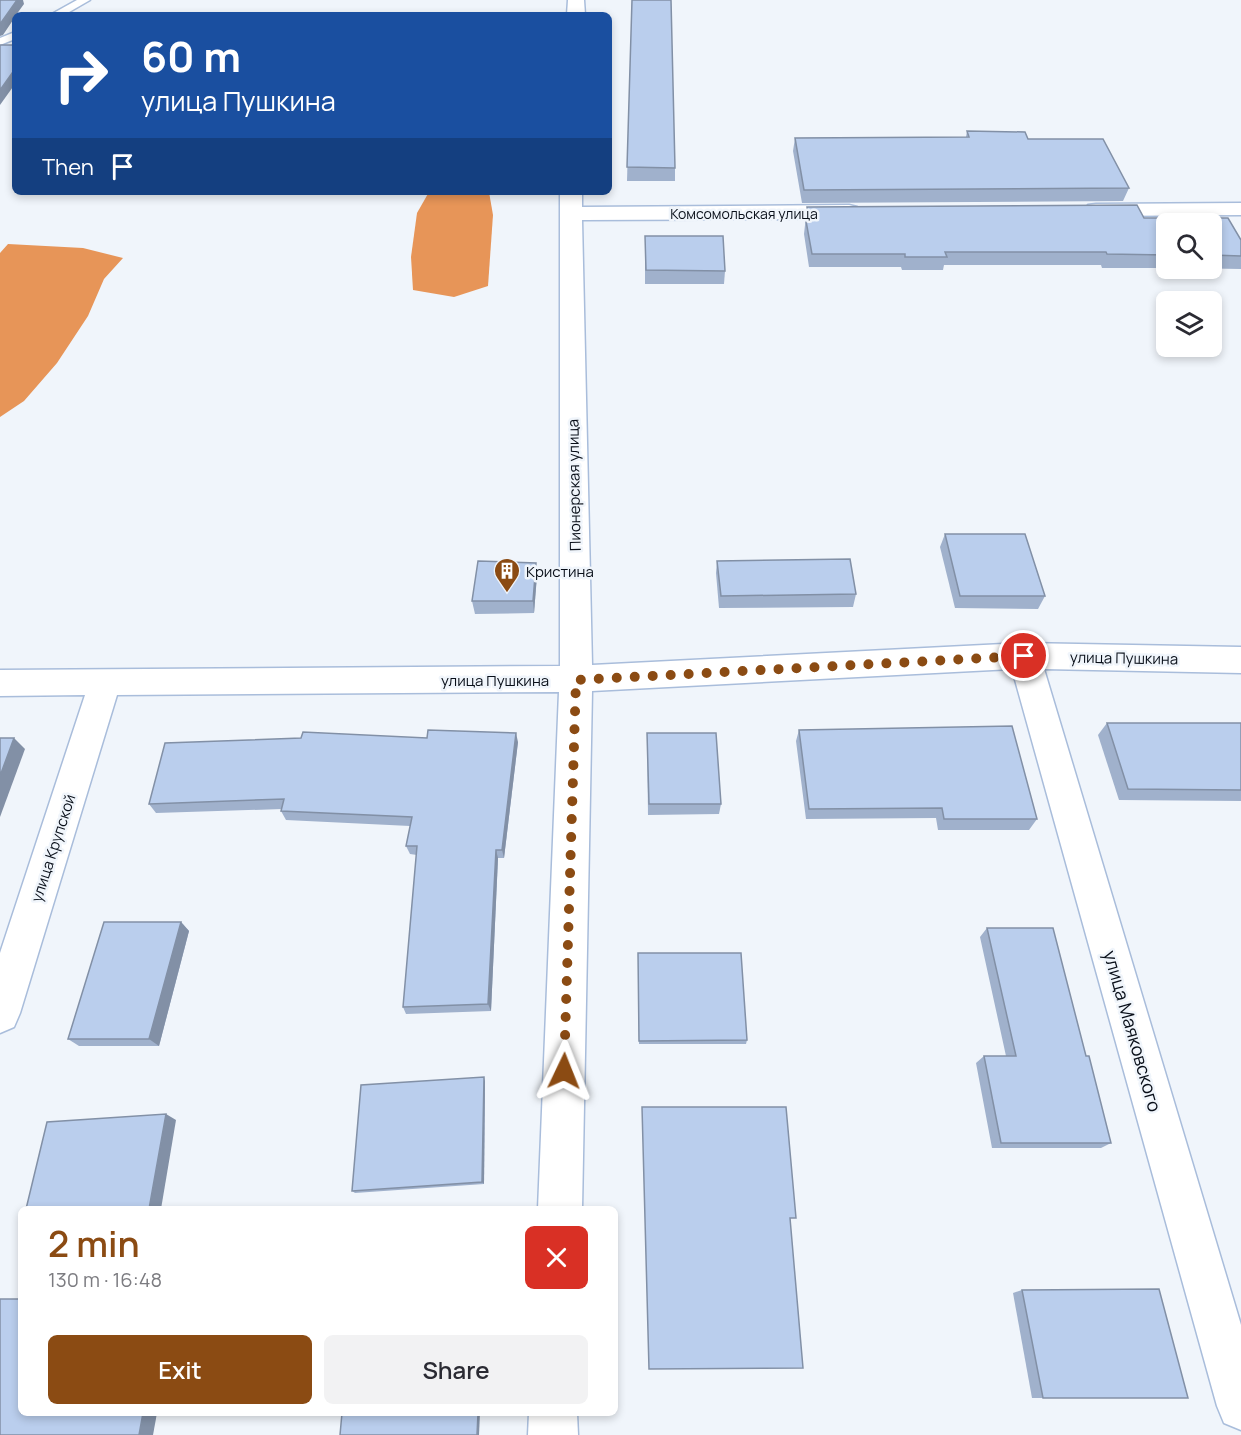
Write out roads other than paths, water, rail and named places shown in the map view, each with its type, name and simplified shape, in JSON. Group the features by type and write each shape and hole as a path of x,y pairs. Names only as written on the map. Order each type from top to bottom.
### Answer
{"street":[{"name":"Комсомольская улица","path":"571,203 870,212"},
{"name":"Пионерская улица","path":"560,1206 576,680 571,203"},
{"path":"1073,210 1241,209"},
{"name":"улица Пушкина","path":"0,683 576,680 1024,656 1241,660"},
{"name":"улица Маяковского","path":"1024,656 1241,1406"},
{"name":"улица Крупской","path":"0,1013 105,683"},
{"path":"553,1416 553,1435"}],"lane":[{"path":"61,12 85,0"}],"place":[{"name":"Кристина","path":"507,594"}]}
